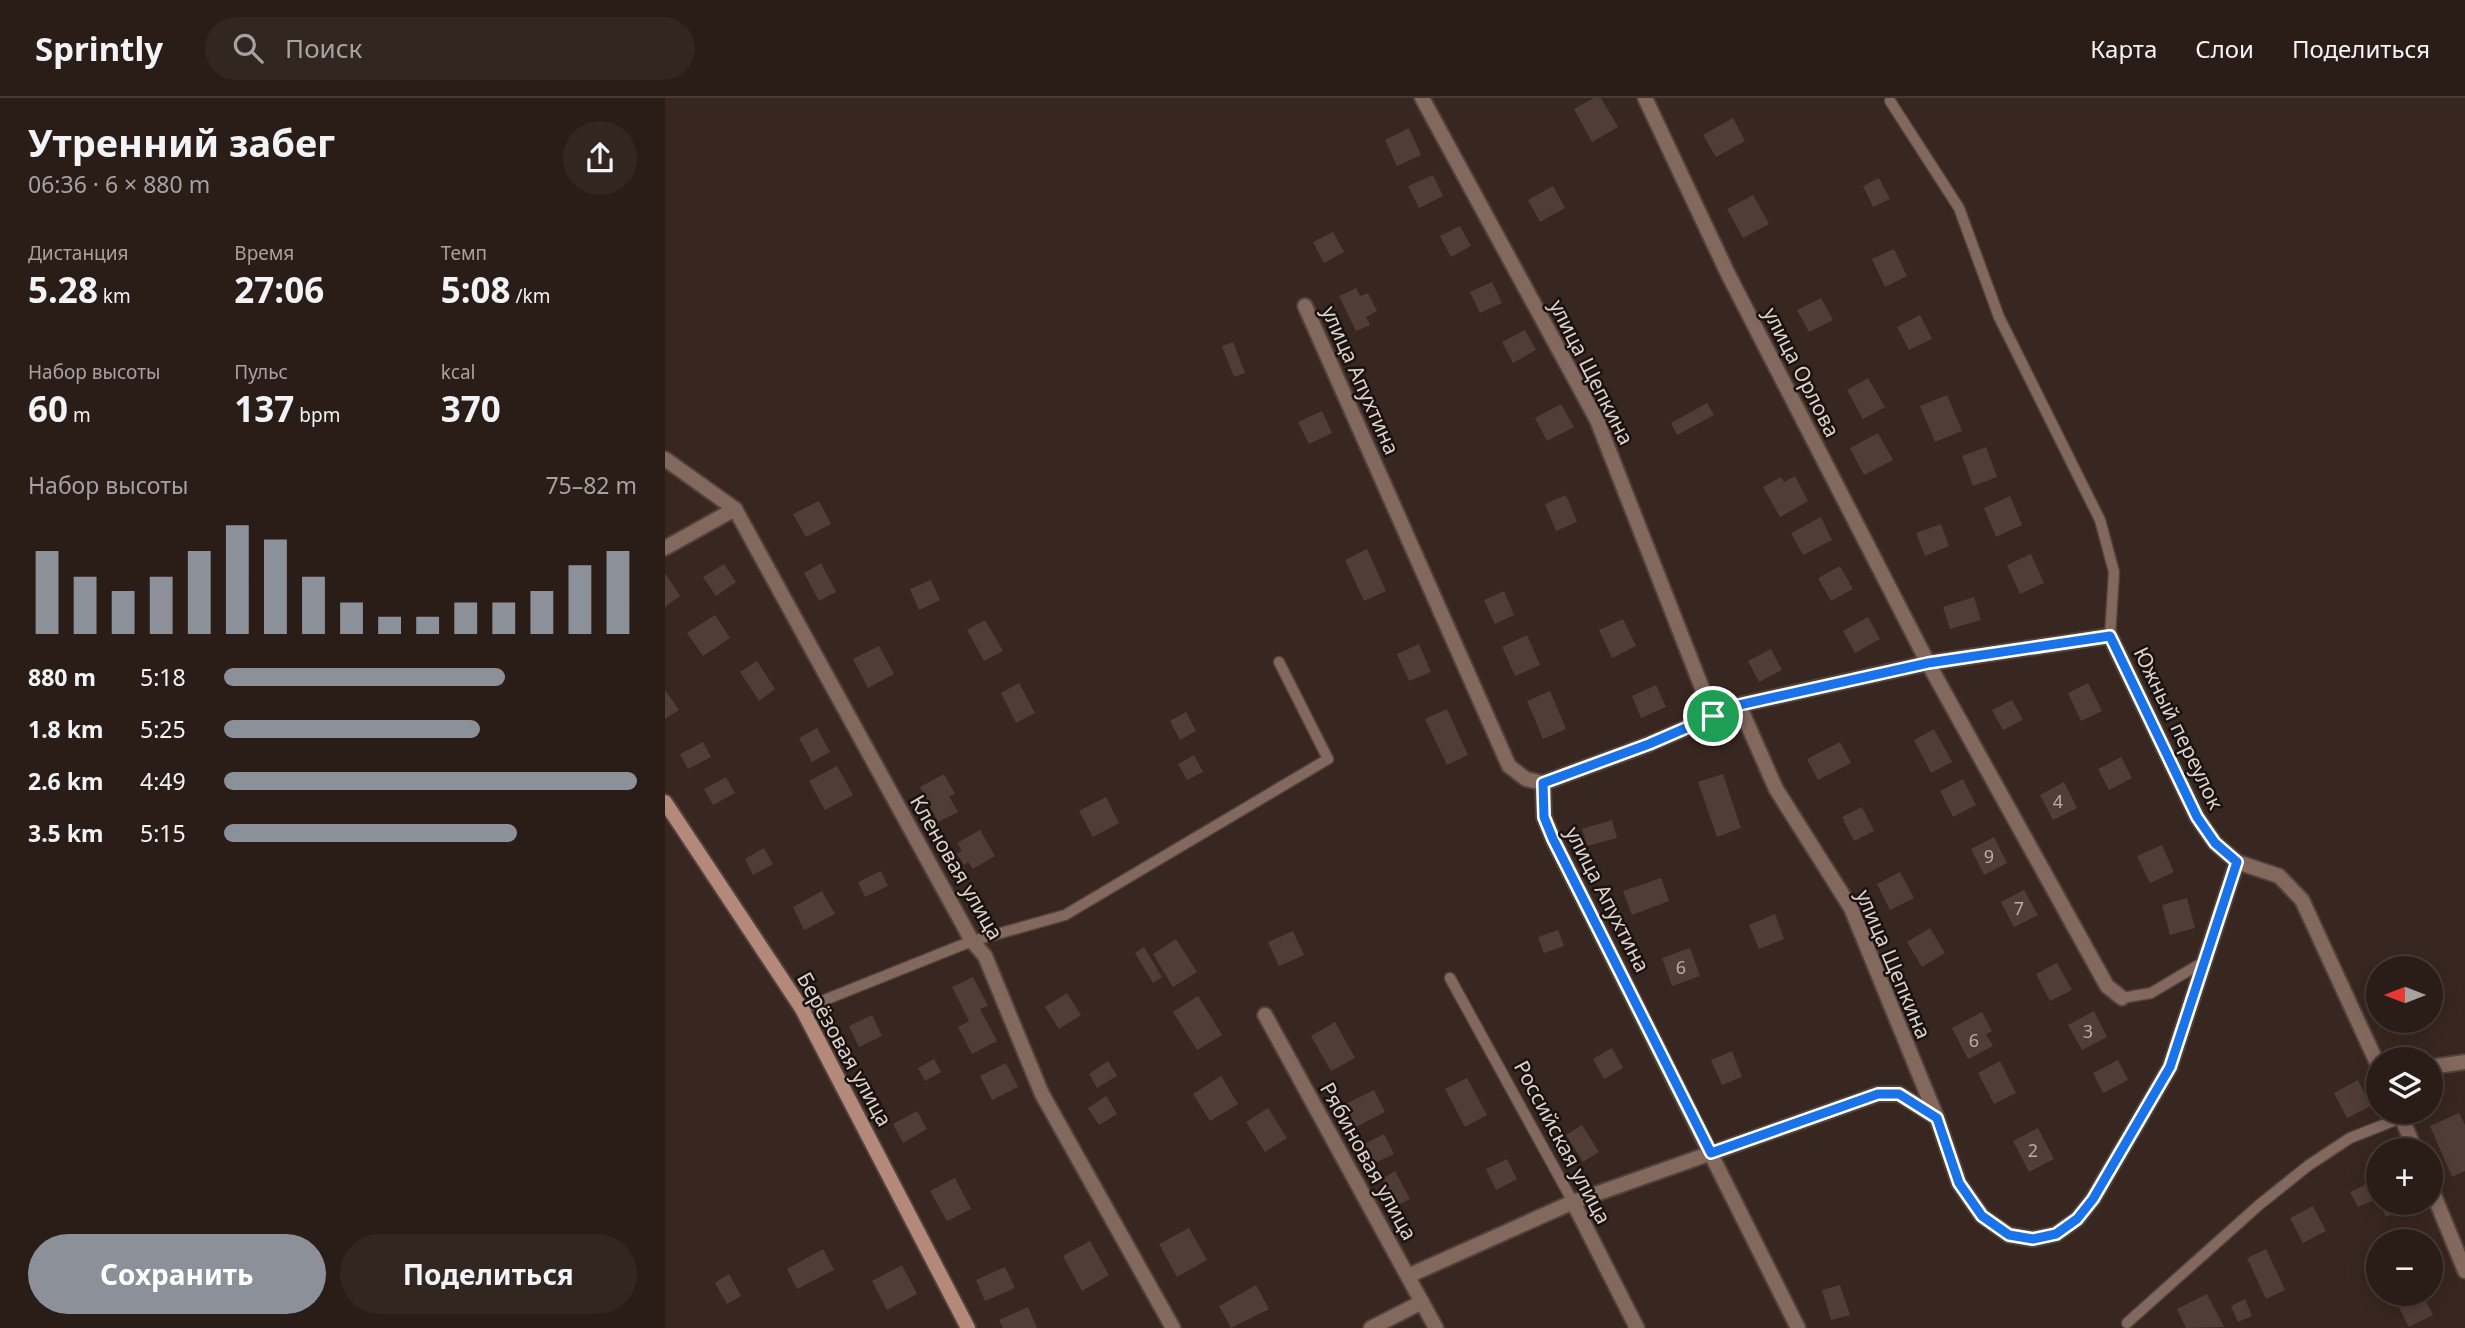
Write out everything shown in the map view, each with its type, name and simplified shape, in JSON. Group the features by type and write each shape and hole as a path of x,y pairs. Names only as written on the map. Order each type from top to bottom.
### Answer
{"main road":[{"name":"Берёзовая улица","path":"665,802 802,1009 968,1328"}],"street":[{"name":"улица Щепкина","path":"1422,98 1597,420 1713,716"},
{"name":"улица Орлова","path":"1645,98 1729,276 1928,663 2107,986 2122,998"},
{"name":"улица Апухтина","path":"1305,306 1509,765 1526,779 1543,783 1544,817 1553,839 1798,1328"},
{"name":"Кленовая улица","path":"665,459 736,509 971,941 985,956 1042,1094 1173,1328"},
{"path":"665,548 736,509"},
{"path":"1543,783 1649,744 1739,705 1928,663 2110,636"},
{"name":"Южный переулок","path":"2110,636 2197,817 2215,843 2237,862 2279,876 2302,900 2370,1047"},
{"name":"улица Щепкина","path":"1739,705 1776,789 1851,908 1937,1118 1959,1183 1982,1216 2009,1235 2033,1239 2056,1234 2077,1219 2093,1199 2170,1067 2205,961"},
{"path":"2205,961 2237,862"},
{"name":"Рябиновая улица","path":"1265,1015 1436,1328"},
{"path":"2443,1065 2465,1062"},
{"path":"1408,1276 1573,1202 1878,1094 1899,1094 1937,1118"},
{"name":"Российская улица","path":"1573,1202 1637,1328"},
{"path":"2442,1215 2465,1271"},
{"path":"1371,1328 1422,1302"}],"lane":[{"path":"1890,102 1959,208 1999,317 2100,520 2114,572 2110,636"},
{"path":"802,1009 971,941 1065,915 1328,759 1279,662"},
{"path":"2122,998 2151,993 2205,961"},
{"name":"Российская улица","path":"1450,978 1573,1202"},
{"path":"2127,1323 2259,1205 2309,1165 2350,1138 2379,1124"}],"building":[{"path":"1594,98 1601,98 1618,127 1592,142 1574,109"},
{"path":"1733,118 1745,141 1716,157 1703,135"},
{"path":"1409,128 1421,155 1397,166 1385,140"},
{"path":"1433,175 1443,196 1419,208 1408,186"},
{"path":"1879,178 1890,199 1873,207 1863,186"},
{"path":"1553,186 1565,208 1540,222 1528,200"},
{"path":"1753,195 1769,224 1743,238 1727,209"},
{"path":"1460,226 1471,246 1451,257 1440,236"},
{"path":"1333,232 1344,252 1324,263 1313,242"},
{"path":"1894,249 1907,276 1885,287 1872,259"},
{"path":"1492,282 1502,303 1480,313 1470,292"},
{"path":"1356,288 1360,296 1368,293 1377,311 1366,317 1370,325 1356,331 1339,296"},
{"path":"1821,298 1833,320 1809,332 1797,310"},
{"path":"1920,315 1932,339 1909,350 1897,327"},
{"path":"1525,330 1536,350 1513,363 1502,342"},
{"path":"1233,342 1245,373 1234,377 1222,346"},
{"path":"1868,378 1885,407 1863,419 1847,390"},
{"path":"1947,395 1962,431 1935,442 1920,406"},
{"path":"1707,403 1714,415 1677,435 1671,423"},
{"path":"1561,404 1574,427 1547,441 1535,418"},
{"path":"1322,411 1332,433 1309,444 1298,422"},
{"path":"1878,433 1893,460 1864,475 1850,448"},
{"path":"1986,447 1997,477 1973,486 1962,456"},
{"path":"1795,476 1808,501 1780,517 1763,487 1781,477 1784,482"},
{"path":"1566,495 1577,522 1556,531 1545,504"},
{"path":"2010,496 2022,525 1996,537 1984,508"},
{"path":"819,501 831,524 806,537 793,514"},
{"path":"1821,517 1832,540 1803,555 1791,533"},
{"path":"1941,524 1949,546 1925,556 1916,533"},
{"path":"1367,549 1386,591 1364,601 1345,560"},
{"path":"2031,554 2044,583 2020,594 2007,565"},
{"path":"821,563 836,592 819,601 804,573"},
{"path":"724,564 736,582 716,596 703,577"},
{"path":"1840,566 1853,589 1831,601 1818,578"},
{"path":"665,573 680,596 665,607"},
{"path":"931,580 940,600 919,610 910,589"},
{"path":"1504,591 1514,615 1495,624 1484,600"},
{"path":"1974,597 1981,620 1950,629 1943,607"},
{"path":"715,615 730,638 703,656 687,633"},
{"path":"1868,617 1880,639 1855,653 1843,631"},
{"path":"1623,619 1636,646 1612,658 1599,630"},
{"path":"985,620 1003,651 984,661 967,630"},
{"path":"1527,635 1540,665 1515,676 1502,647"},
{"path":"1419,644 1431,672 1409,681 1397,654"},
{"path":"879,646 894,674 868,688 853,659"},
{"path":"1771,649 1782,670 1759,682 1748,661"},
{"path":"757,661 775,689 759,701 740,672"},
{"path":"1019,683 1035,713 1016,723 1001,693"},
{"path":"2088,683 2102,711 2081,721 2068,693"},
{"path":"1656,685 1666,707 1641,718 1632,696"},
{"path":"665,690 679,710 665,719"},
{"path":"1550,691 1566,729 1543,739 1527,701"},
{"path":"2012,700 2023,720 2003,730 1992,710"},
{"path":"1447,709 1468,755 1447,765 1425,719"},
{"path":"1186,712 1196,731 1180,740 1170,721"},
{"path":"817,728 830,752 812,762 799,738"},
{"path":"1934,729 1952,762 1931,773 1914,740"},
{"path":"703,742 711,757 688,769 680,754"},
{"path":"1840,742 1851,763 1818,780 1807,759"},
{"path":"1194,755 1203,772 1187,780 1178,764"},
{"path":"2121,757 2132,778 2109,790 2098,769"},
{"path":"837,766 853,795 825,810 809,781"},
{"path":"944,774 955,794 949,796 958,812 938,822 920,787"},
{"path":"1723,774 1741,828 1717,837 1698,782"},
{"path":"726,777 735,793 713,805 704,789"},
{"path":"1963,779 1976,805 1953,817 1940,791"},
{"path":"2064,782 2077,808 2053,820 2040,795"},
{"path":"1106,797 1119,823 1093,837 1079,811"},
{"path":"1862,807 1874,831 1854,841 1842,817"},
{"path":"1612,820 1617,838 1587,846 1582,829"},
{"path":"980,830 995,856 973,869 968,862 964,865 957,854 962,851 957,843"},
{"path":"1994,837 2007,863 1984,875 1971,849"},
{"path":"2162,845 2174,872 2150,883 2137,856"},
{"path":"764,848 773,864 753,875 745,859"},
{"path":"881,871 888,886 865,897 858,882"},
{"path":"1900,872 1914,898 1890,910 1877,884"},
{"path":"1661,878 1669,901 1632,915 1623,891"},
{"path":"2024,890 2038,915 2014,927 2001,902"},
{"path":"822,891 835,914 804,930 793,907"},
{"path":"2187,898 2195,928 2170,935 2162,905"},
{"path":"1775,914 1784,939 1759,949 1749,925"},
{"path":"1930,928 1945,953 1922,967 1907,942"},
{"path":"1558,930 1564,946 1544,953 1538,937"},
{"path":"1293,931 1304,955 1279,966 1268,942"},
{"path":"1176,939 1197,972 1173,987 1153,954"},
{"path":"1144,947 1162,977 1153,983 1135,953"},
{"path":"1690,948 1700,976 1672,986 1662,958"},
{"path":"2057,963 2072,990 2050,1001 2036,974"},
{"path":"973,977 988,1006 980,1009 997,1041 972,1054 958,1027 969,1021 952,987"},
{"path":"1067,993 1081,1015 1059,1029 1045,1007"},
{"path":"1198,996 1222,1035 1197,1050 1173,1012"},
{"path":"2094,1011 2107,1037 2082,1050 2068,1025"},
{"path":"1982,1012 1992,1031 1986,1034 1993,1046 1968,1059 1952,1028"},
{"path":"872,1015 882,1036 859,1047 849,1026"},
{"path":"1335,1022 1355,1058 1331,1071 1311,1036"},
{"path":"1612,1048 1623,1068 1604,1079 1593,1059"},
{"path":"1732,1051 1742,1077 1722,1085 1711,1060"},
{"path":"934,1059 941,1072 925,1081 918,1068"},
{"path":"2118,1060 2128,1080 2103,1093 2093,1073"},
{"path":"1108,1061 1117,1076 1097,1088 1089,1074"},
{"path":"2000,1061 2016,1093 1994,1104 1978,1073"},
{"path":"1006,1063 1018,1087 992,1100 980,1076"},
{"path":"1221,1076 1238,1104 1210,1121 1193,1094"},
{"path":"1467,1078 1487,1115 1465,1127 1445,1089"},
{"path":"2358,1080 2366,1096 2366,1108 2347,1118 2334,1093"},
{"path":"1374,1090 1385,1112 1356,1127 1345,1104"},
{"path":"1106,1096 1117,1114 1099,1125 1088,1108"},
{"path":"1268,1108 1287,1138 1265,1152 1246,1122"},
{"path":"917,1111 927,1129 903,1143 893,1124"},
{"path":"2459,1113 2465,1125 2465,1171 2452,1177 2443,1156 2443,1138 2435,1138 2430,1126 2443,1124 2443,1120"},
{"path":"1582,1125 1599,1152 1583,1162 1566,1135"},
{"path":"2038,1128 2054,1159 2029,1172 2013,1141"},
{"path":"1384,1134 1394,1154 1369,1166 1359,1147"},
{"path":"1507,1159 1517,1179 1496,1190 1486,1169"},
{"path":"1395,1171 1410,1199 1396,1206 1382,1179"},
{"path":"955,1178 971,1209 947,1221 930,1191"},
{"path":"2366,1185 2366,1203 2358,1207 2350,1192"},
{"path":"2313,1206 2326,1231 2303,1243 2290,1218"},
{"path":"1189,1228 1207,1260 1177,1277 1159,1244"},
{"path":"1090,1241 1109,1275 1082,1291 1063,1256"},
{"path":"823,1249 834,1270 797,1289 787,1269"},
{"path":"2266,1249 2285,1290 2266,1299 2247,1258"},
{"path":"902,1265 917,1294 887,1310 872,1281"},
{"path":"1005,1267 1015,1288 985,1301 976,1280"},
{"path":"729,1274 741,1296 727,1304 715,1283"},
{"path":"1256,1285 1269,1309 1231,1328 1219,1306"},
{"path":"1840,1285 1850,1315 1831,1320 1822,1290"},
{"path":"2207,1294 2224,1327 2186,1328 2177,1309"},
{"path":"2245,1299 2252,1316 2238,1322 2231,1306"},
{"path":"2398,1306 2428,1306 2433,1315 2409,1327"},
{"path":"1028,1307 1037,1328 1003,1328 999,1320"}],"route":[{"path":"2110,636 2197,817 2215,843 2237,862 2170,1067 2093,1199 2077,1219 2056,1234 2033,1239 2009,1235 1982,1216 1959,1183 1937,1118 1899,1094 1878,1094 1711,1153 1643,1013 1553,839 1544,817 1543,783 1649,744 1713,716 1739,705 1928,663 2110,636"}]}
